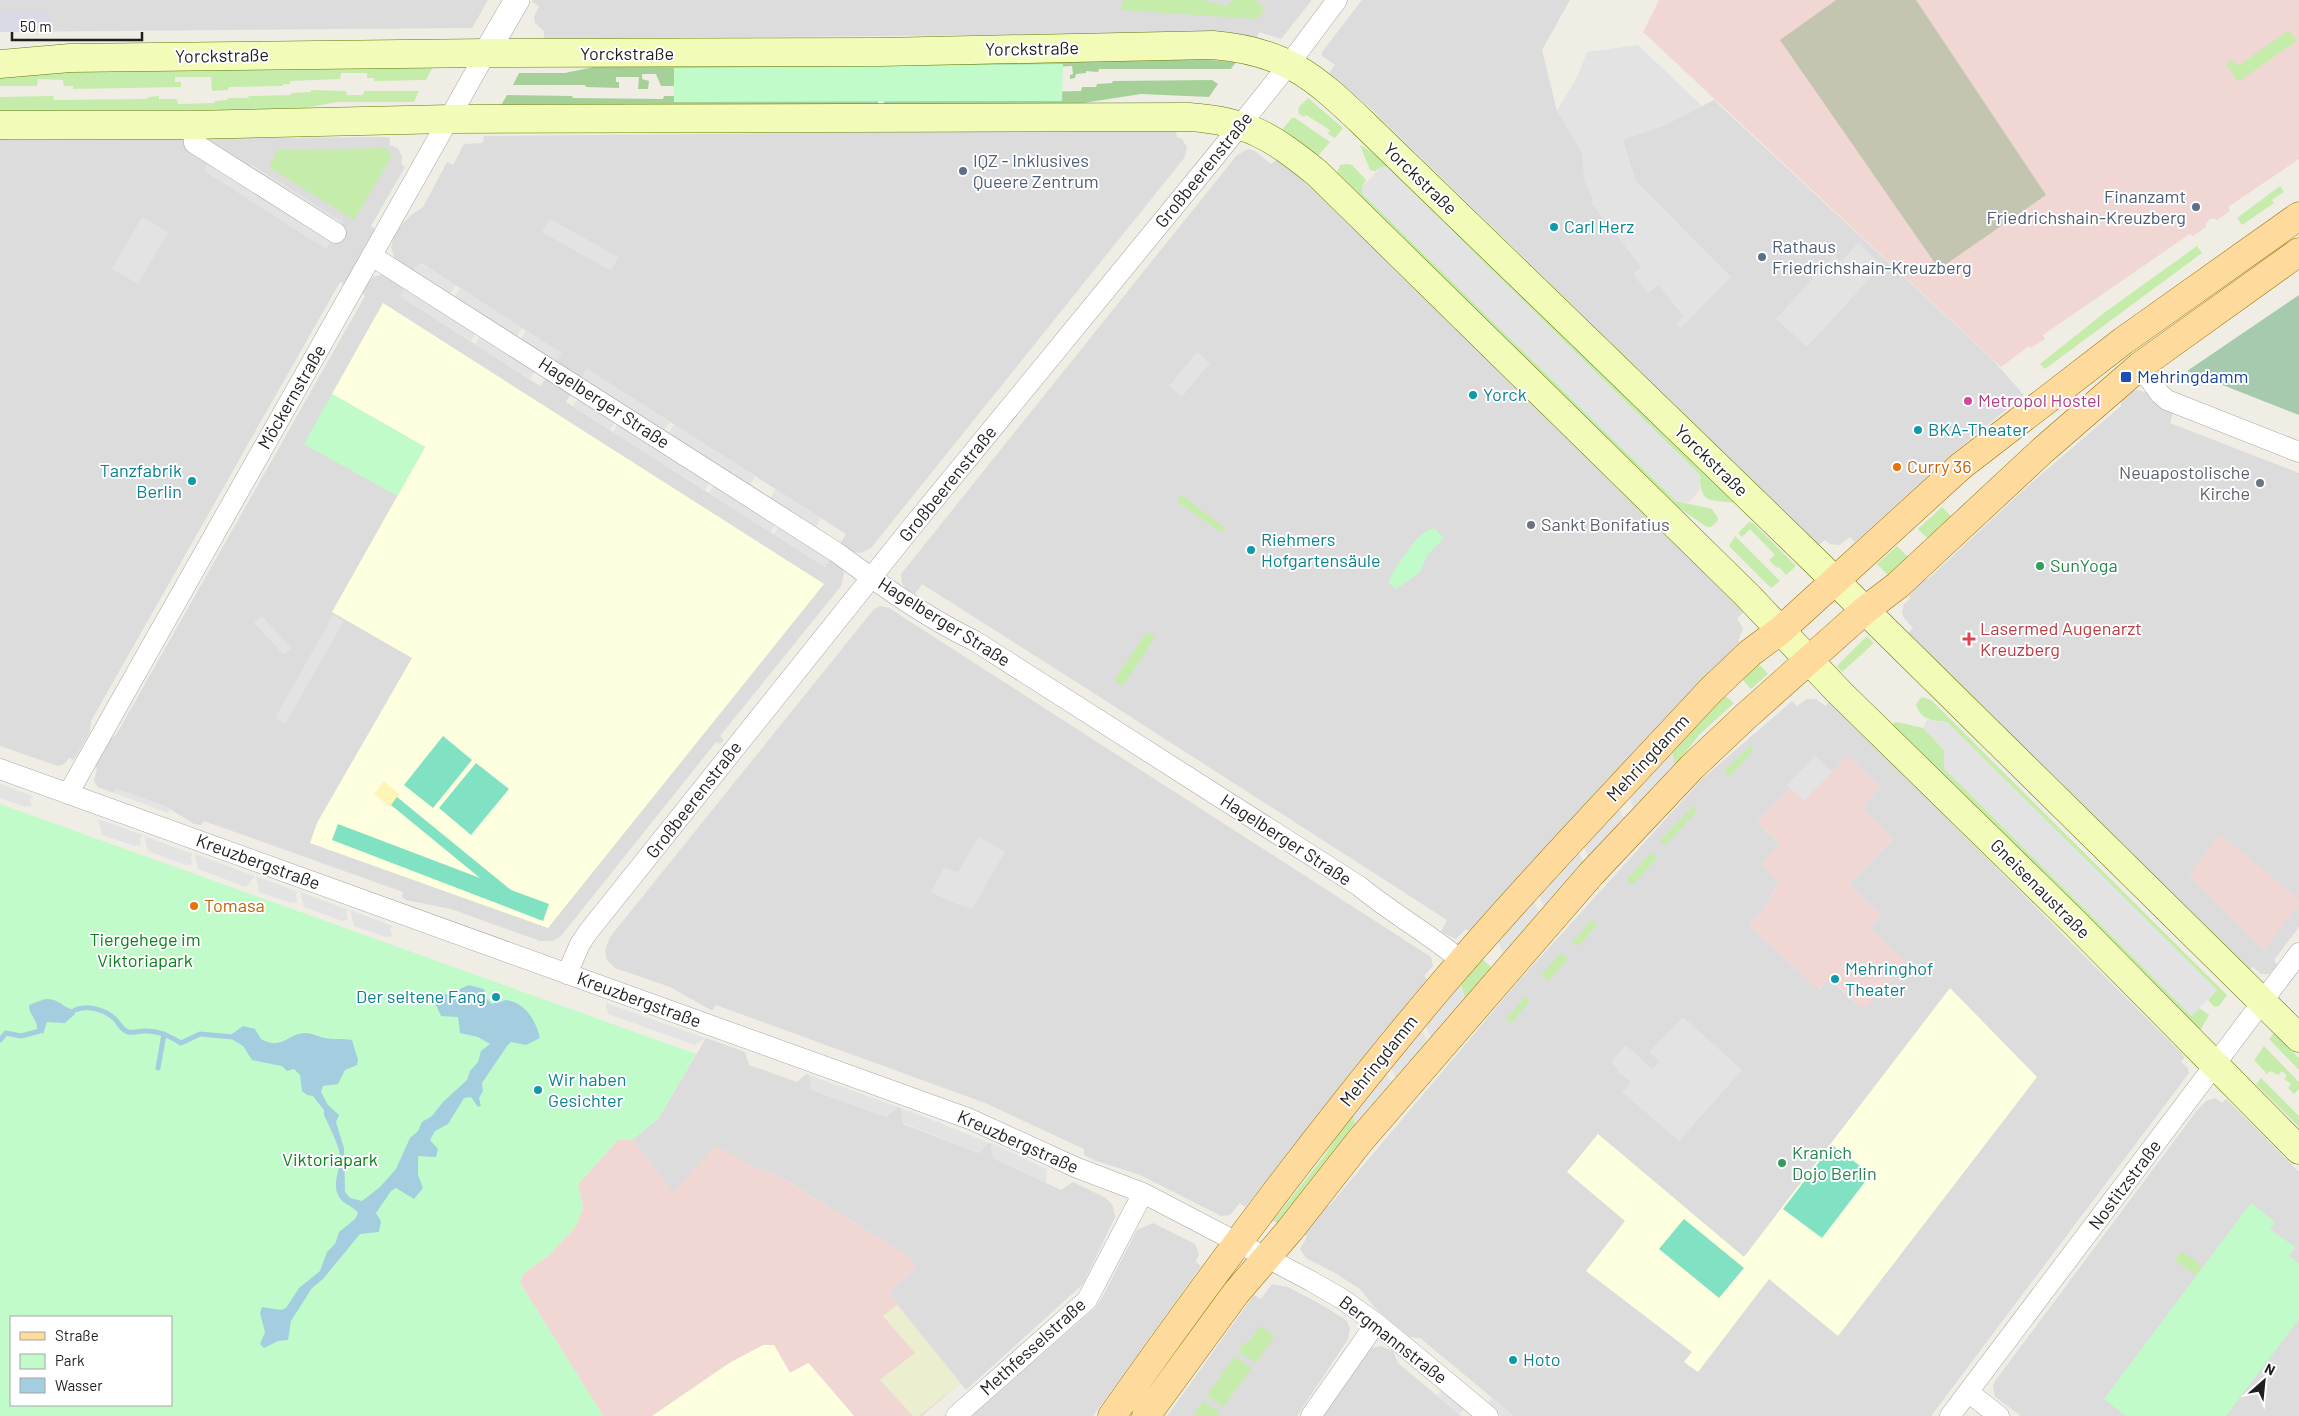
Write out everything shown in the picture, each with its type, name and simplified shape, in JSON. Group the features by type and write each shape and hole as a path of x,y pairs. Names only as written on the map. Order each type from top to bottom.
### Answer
{"main road":[{"name":"Yorckstraße","path":"0,64 70,58 486,53 881,52 1213,45 1254,51 1290,63 1330,92 1849,596"},
{"path":"0,125 192,125 450,119 1189,117 1241,124 1285,147 1318,172 1781,630"},
{"name":"Mehringdamm","path":"1146,1416 1219,1316 1359,1142 1591,874 1686,774 1754,710 1810,661 1849,596 1896,525 1961,466 2051,396 2177,301 2299,216"},
{"name":"Mehringdamm","path":"1112,1416 1238,1242 1327,1124 1462,961 1724,678 1750,653 1781,630 1849,596 1898,584 2043,450 2140,366 2299,252"},
{"path":"1896,525 1927,557"},
{"path":"1849,596 2299,1038"},
{"name":"Gneisenaustraße","path":"1781,630 2299,1150"},
{"path":"1724,678 1754,710"}],"street":[{"name":"Möckernstraße","path":"68,794 517,0"},
{"name":"Großbeerenstraße","path":"567,974 580,944 588,932 872,578 1241,124 1337,0"},
{"path":"192,125 194,143 336,233"},
{"name":"Hagelberger Straße","path":"372,256 745,493 943,626 975,640 1359,886 1383,906 1444,946 1462,961"},
{"path":"2140,366 2160,394 2167,400 2299,452"},
{"name":"Kreuzbergstraße","path":"0,769 970,1119 1075,1167 1143,1193 1266,1256"},
{"name":"Nostitzstraße","path":"1950,1416 2299,953"},
{"name":"Methfesselstraße","path":"956,1416 1087,1300 1143,1193"},
{"name":"Bergmannstraße","path":"1266,1256 1342,1299 1376,1323 1488,1416"},
{"path":"1311,1416 1376,1323"},
{"path":"1968,1392 1999,1416"}],"shaded area":[{"path":"0,0 488,0 472,28 0,32"},
{"path":"533,0 1312,0 1281,39 1259,32 1256,39 1202,33 544,39 544,31 535,23 534,17 539,6 532,2"},
{"path":"1362,0 1570,0 1542,50 1557,111 1661,127 1714,100 1991,358 2024,395 1951,455 1855,542 1850,537 1839,545 1830,544 1825,540 1819,545 1370,108 1329,73 1335,65 1322,56 1322,52"},
{"path":"1659,0 2299,0 2299,159 2228,207 2230,211 2217,220 2213,218 2209,220 2206,223 2206,227 2193,236 2190,234 2043,335 2045,339 2031,348 2029,346 2001,367 1643,32"},
{"path":"1836,0 1916,0 2046,195 1939,269 1780,40"},
{"path":"0,8 14,14 51,13 51,32 0,32"},
{"path":"1638,45 1702,106 1661,127 1623,140 1636,181 1731,277 1680,329 1676,323 1684,317 1659,285 1648,293 1633,274 1641,267 1591,203 1593,200 1584,180 1582,153 1557,111 1578,75 1587,52"},
{"path":"1170,130 1176,132 1177,137 1182,139 1187,147 1185,157 871,548 861,553 853,552 840,544 846,534 587,369 581,378 556,362 561,353 421,263 412,272 395,259 391,247 396,231 410,216 423,207 447,162 453,165 464,144 483,143 484,136"},
{"path":"0,135 11,140 385,137 390,138 390,145 398,148 402,157 401,164 405,167 371,226 375,230 347,280 344,284 340,282 91,721 90,732 74,760 69,758 64,764 58,766 0,746"},
{"path":"1248,149 1255,151 1271,164 1276,160 1299,176 1744,612 1737,618 1743,629 1738,641 1742,645 1603,784 1471,933 1466,929 1456,939 1441,932 1447,920 1081,685 922,584 915,594 906,589 902,584 901,574 1237,155"},
{"path":"210,162 332,239 326,249 204,171"},
{"path":"251,164 343,222 340,227 250,167"},
{"path":"1381,167 1387,167 1700,475 1700,490 1688,503 1676,501 1362,193 1362,187"},
{"path":"142,217 168,232 138,284 112,269"},
{"path":"550,219 618,257 611,271 542,232"},
{"path":"1858,243 1882,265 1807,347 1776,319 1834,255 1841,262"},
{"path":"420,263 456,285 450,295 412,272"},
{"path":"383,274 405,288 400,296 540,386 546,378 572,392 566,402 825,567 830,559 841,566 844,573 841,586 720,736 724,740 720,744 716,742 561,936 553,941 540,941 451,909 406,900 402,897 403,892 204,821 201,825 194,824 165,806 116,789 114,793 98,787 94,781 97,768 95,766 105,742 116,735 365,296 362,292 373,277"},
{"path":"405,288 477,331 471,341 400,296"},
{"path":"460,288 522,328 516,337 454,298"},
{"path":"2299,295 2299,415 2187,371"},
{"path":"383,303 824,584 548,928 310,843 317,823 412,658 332,612 425,447 332,394"},
{"path":"526,331 562,353 556,362 520,340"},
{"path":"481,334 536,369 530,379 475,344"},
{"path":"1197,352 1210,363 1182,397 1169,386"},
{"path":"587,369 670,422 664,431 581,378"},
{"path":"2138,390 2147,393 2158,404 2173,412 2170,423 2299,473 2299,927 2274,960 2277,965 2269,974 2261,974 2253,967 2248,971 1908,633 1913,628 1902,613 1904,604 1911,598 1906,593 1920,579 1928,579 2028,486 2121,406 2121,399 2131,391"},
{"path":"580,396 616,420 610,430 573,406"},
{"path":"619,422 711,480 705,490 613,432"},
{"path":"674,424 755,476 749,486 668,434"},
{"path":"715,483 777,522 770,532 709,493"},
{"path":"776,489 821,518 815,528 770,499"},
{"path":"780,524 830,559 825,567 774,534"},
{"path":"880,606 889,608 1431,957 1433,966 1424,976 1429,981 1245,1207 1240,1203 1230,1215 1221,1216 1140,1175 1096,1161 1084,1155 1084,1149 985,1103 716,1005 711,1010 670,987 615,968 607,960 605,950 610,937 874,609"},
{"path":"333,615 344,621 285,724 275,718"},
{"path":"262,616 291,648 284,655 254,623"},
{"path":"1807,699 1816,699 1825,706 1830,701 2185,1057 2181,1062 2188,1068 2189,1073 1931,1416 1514,1416 1420,1338 1410,1337 1375,1308 1360,1289 1306,1258 1300,1249 1307,1237 1302,1232 1320,1207 1329,1206 1517,983 1701,780 1792,701 1797,706","holes":["1815,756 1832,772 1848,756 1880,787 1861,807 1893,839 1849,884 1881,915 1869,928 1906,963 1859,1006 1829,978 1819,990 1749,925 1762,911 1779,883 1780,844 1757,822 1790,788 1788,785"]},
{"path":"1927,720 1947,722 2217,990 2192,1016 1944,768 1944,750 1923,728"},
{"path":"1671,748 1675,766 1634,810 1628,793"},
{"path":"1848,755 1880,787 1861,807 1893,839 1849,884 1881,915 1869,928 1907,963 1866,1007 1859,1006 1830,978 1818,990 1749,925 1762,911 1779,883 1761,864 1780,844 1757,822 1790,788 1787,785 1815,756 1832,772"},
{"path":"1815,756 1832,772 1804,801 1787,785"},
{"path":"0,784 33,796 30,799 32,806 26,807 0,798"},
{"path":"116,788 170,809 168,813 114,793"},
{"path":"1618,804 1624,820 1589,860 1583,845"},
{"path":"98,819 143,835 140,838 141,845 135,846 102,835"},
{"path":"2220,835 2299,899 2299,903 2264,950 2189,875"},
{"path":"144,836 193,854 191,856 192,864 186,865 148,851"},
{"path":"979,837 1005,852 972,909 956,904 931,892 944,868 958,872"},
{"path":"1578,850 1584,864 1545,909 1538,893"},
{"path":"195,854 255,876 246,887 198,869"},
{"path":"256,876 298,892 296,894 297,902 291,903 259,892"},
{"path":"300,892 349,910 346,912 348,920 342,921 304,907"},
{"path":"1533,900 1540,914 1504,955 1497,939"},
{"path":"350,910 393,926 390,929 392,936 386,937 354,926"},
{"path":"1460,981 1465,999 1432,1039 1424,1024"},
{"path":"1950,988 2037,1077 1838,1336 1769,1279 1698,1372 1684,1362 1692,1352 1586,1271 1625,1221 1567,1172 1598,1134 1744,1257"},
{"path":"606,1003 705,1038 695,1045 608,1014"},
{"path":"1683,1017 1742,1070 1679,1141 1622,1092 1631,1082 1617,1071 1618,1069 1611,1062 1626,1045 1652,1069 1659,1061 1649,1052"},
{"path":"1421,1028 1428,1043 1397,1080 1390,1066"},
{"path":"706,1038 745,1052 749,1065 797,1082 806,1074 809,1075 812,1090 886,1117 898,1107 901,1108 903,1124 979,1153 987,1144 991,1143 993,1158 1061,1190 1073,1182 1106,1198 1113,1206 1115,1217 1083,1284 966,1390 889,1293 916,1267 908,1256 787,1181 765,1169 763,1173 716,1146 673,1193 633,1139 658,1119"},
{"path":"1385,1071 1393,1085 1357,1129 1351,1112"},
{"path":"809,1075 898,1107 886,1117 835,1099 812,1090"},
{"path":"2215,1098 2222,1103 2226,1099 2299,1172 2299,1416 2021,1416 1995,1397 1993,1386 1995,1381 2198,1109 2206,1101"},
{"path":"901,1108 989,1143 979,1153 903,1123"},
{"path":"633,1139 673,1192 716,1146 763,1172 765,1169 787,1181 908,1256 916,1267 889,1293 960,1383 922,1416 854,1416 809,1363 790,1373 774,1346 731,1362 652,1416 603,1416 520,1283 524,1273 548,1256 576,1226 583,1207 578,1184 618,1140"},
{"path":"991,1143 1047,1169 1046,1183 993,1158"},
{"path":"1153,1223 1195,1244 1199,1254 1196,1262 1201,1266 1093,1416 972,1416 1095,1308 1137,1230"},
{"path":"1272,1284 1288,1287 1322,1305 1346,1320 1350,1328 1348,1339 1297,1416 1167,1416 1254,1295 1261,1299"},
{"path":"897,1305 960,1383 919,1416 913,1416 880,1380 915,1353 883,1316"},
{"path":"763,1345 774,1345 790,1373 808,1363 854,1416 652,1416 731,1362"},
{"path":"1380,1346 1393,1351 1398,1363 1461,1416 1324,1416 1367,1352 1372,1348"},
{"path":"1443,1389 1465,1408 1459,1415 1437,1396"},
{"path":"1492,1398 1514,1416 1501,1416 1487,1404"}],"green space":[{"path":"1202,0 1226,6 1235,0 1255,0 1266,10 1256,19 1121,10 1121,1"},
{"path":"2289,30 2297,41 2238,82 2226,64 2231,60 2239,65"},
{"path":"1197,59 1236,62 1231,69 1099,69 1098,72 1086,71 1086,73 1076,74 1075,78 1070,79 1070,75 1073,74 1072,66 1052,67 885,85 885,63"},
{"path":"877,63 877,85 661,86 656,74 642,74 642,79 649,81 648,89 638,89 639,77 616,77 616,82 619,82 619,88 586,87 585,85 513,85 519,73 565,73 603,65"},
{"path":"1063,64 1062,101 674,102 674,68"},
{"path":"433,67 426,80 374,81 374,78 367,78 367,73 341,73 340,79 290,81 290,84 283,84 283,86 229,87 228,90 212,91 211,77 175,77 175,82 181,82 181,87 73,89 73,86 64,86 63,80 38,79 37,86 0,86 0,76 80,70"},
{"path":"1212,80 1218,84 1209,97 1141,94 1083,103 884,105 884,95 1081,91 1082,87 1096,87 1097,84 1112,83 1113,81"},
{"path":"311,90 346,91 347,95 363,95 364,91 419,91 414,102 337,102 295,110 0,111 0,97 53,96 54,100 147,99 148,97 159,96 159,99 177,99 178,104 214,103 215,101 227,100 228,98 248,98 249,96 291,95 291,93 311,92"},
{"path":"878,94 878,105 499,109 507,95 663,99 664,96"},
{"path":"1308,98 1343,128 1335,138 1328,134 1330,130 1306,115 1304,117 1299,114 1298,108"},
{"path":"1292,118 1295,118 1330,142 1317,157 1281,131"},
{"path":"1360,145 1387,162 1734,503 1708,499 1704,496 1700,485 1700,475 1387,167 1381,167 1375,171 1370,170"},
{"path":"385,148 392,156 354,220 269,167 277,150"},
{"path":"1340,165 1352,165 1366,180 1362,187 1362,193 1676,501 1712,509 1718,518 1717,522 1711,527 1707,527 1673,504 1337,173"},
{"path":"2280,186 2284,192 2272,200 2274,203 2242,225 2237,218"},
{"path":"2197,246 2202,253 2045,369 2040,364 2104,313"},
{"path":"332,394 425,447 397,496 304,444"},
{"path":"1183,496 1224,527 1225,532 1220,532 1178,502 1178,497"},
{"path":"1942,507 1951,516 1927,538 1918,529"},
{"path":"1749,522 1753,523 1796,566 1786,575 1769,560 1775,555 1750,529 1742,537 1738,533"},
{"path":"1434,528 1444,538 1428,554 1420,572 1396,589 1388,582 1397,567 1420,536"},
{"path":"1735,536 1780,581 1771,588 1729,546"},
{"path":"1897,546 1908,557 1888,575 1877,564"},
{"path":"1147,632 1155,637 1123,686 1114,680"},
{"path":"1867,636 1874,643 1842,672 1837,666"},
{"path":"1759,664 1768,674 1751,689 1742,679"},
{"path":"1724,695 1734,703 1699,735 1675,766 1671,748"},
{"path":"1922,697 1931,700 2227,995 2219,1006 2214,1007 2208,1000 2217,990 1947,722 1928,719 1921,714 1916,705"},
{"path":"1897,722 1923,728 1944,750 1944,768 2192,1016 2199,1008 2209,1015 2199,1033 1894,727 1893,723"},
{"path":"443,736 472,760 433,808 404,785"},
{"path":"1750,746 1754,750 1729,777 1724,772"},
{"path":"476,763 509,789 471,835 439,808"},
{"path":"397,797 511,890 549,904 543,921 332,840 338,824 480,878 391,805"},
{"name":"Viktoriapark","path":"0,804 696,1054 658,1119 633,1139 618,1140 578,1184 583,1207 576,1226 548,1256 524,1273 520,1283 603,1416 0,1416"},
{"path":"1693,806 1698,810 1665,846 1660,841"},
{"path":"1651,853 1657,858 1632,885 1627,879"},
{"path":"1592,920 1597,925 1579,946 1573,942"},
{"path":"1561,953 1568,959 1548,981 1541,975"},
{"path":"1481,958 1492,968 1465,999 1460,981"},
{"path":"1525,997 1530,1001 1511,1023 1506,1019"},
{"path":"2274,1033 2299,1058 2299,1070 2269,1039"},
{"path":"2264,1046 2299,1082 2299,1089 2294,1094 2288,1088 2291,1084 2284,1079 2287,1076 2282,1071 2278,1075 2270,1071 2267,1074 2254,1060"},
{"path":"2261,1078 2299,1116 2299,1127 2256,1084"},
{"path":"1351,1112 1357,1129 1279,1224 1273,1221 1325,1155"},
{"path":"1832,1145 1871,1174 1822,1238 1783,1209"},
{"path":"2251,1203 2275,1222 2270,1229 2295,1247 2289,1256 2299,1263 2299,1319 2226,1416 2126,1416 2104,1399"},
{"path":"1684,1219 1744,1268 1719,1298 1659,1249"},
{"path":"2182,1251 2202,1266 2195,1275 2175,1260"},
{"path":"1260,1326 1275,1336 1256,1363 1238,1351 1245,1342 1248,1343"},
{"path":"1235,1356 1252,1368 1223,1407 1207,1395"},
{"path":"1203,1401 1220,1413 1217,1416 1193,1415"}],"sand":[{"path":"384,781 400,795 390,807 374,794"}],"water":[{"path":"469,985 484,989 487,999 492,1004 506,1000 519,1005 529,1013 536,1025 540,1038 526,1045 511,1042 507,1046 482,1083 483,1091 479,1098 481,1106 478,1107 471,1097 464,1098 448,1124 435,1131 430,1140 438,1149 436,1157 418,1156 418,1175 423,1188 414,1199 396,1188 391,1191 376,1213 381,1221 379,1232 360,1234 323,1279 312,1288 291,1321 288,1340 278,1341 264,1348 260,1344 265,1332 260,1313 262,1307 281,1310 286,1308 299,1288 320,1271 327,1252 335,1244 339,1232 355,1219 358,1213 342,1201 338,1195 336,1180 340,1156 338,1146 324,1115 324,1110 313,1096 307,1095 302,1091 300,1075 294,1069 287,1071 282,1066 252,1060 243,1046 233,1040 232,1034 243,1026 255,1029 261,1039 275,1043 306,1033 328,1039 352,1040 358,1060 357,1065 345,1070 338,1084 323,1086 321,1092 328,1105 339,1115 336,1122 344,1148 345,1192 350,1198 362,1201 380,1187 396,1169 410,1138 418,1131 422,1122 432,1116 443,1102 467,1080 470,1071 478,1062 481,1051 490,1044 478,1037 460,1033 458,1017 441,1016 434,1001 436,992 454,996 460,989"},
{"path":"45,999 54,1000 70,1009 74,1009 75,1014 65,1023 47,1022 43,1034 37,1028 29,1005"}],"waterway":[{"path":"75,1010 85,1008 101,1010 117,1021 125,1031 154,1031 181,1043 200,1034 233,1037"},
{"path":"0,1040 6,1033 21,1036 40,1031"},
{"path":"158,1068 164,1034"}],"place":[{"name":"IQZ - Inklusives Queere Zentrum","path":"963,171"},
{"name":"Finanzamt Friedrichshain-Kreuzberg","path":"2196,207"},
{"name":"Carl Herz","path":"1554,227"},
{"name":"Rathaus Friedrichshain-Kreuzberg","path":"1762,257"},
{"name":"Mehringdamm","path":"2126,377"},
{"name":"Yorck","path":"1473,395"},
{"name":"Metropol Hostel","path":"1968,401"},
{"name":"BKA-Theater","path":"1918,430"},
{"name":"Curry 36","path":"1897,467"},
{"name":"Tanzfabrik Berlin","path":"192,481"},
{"name":"Neuapostolische Kirche","path":"2260,483"},
{"name":"Sankt Bonifatius","path":"1531,525"},
{"name":"Riehmers Hofgartensäule","path":"1251,550"},
{"name":"SunYoga","path":"2040,566"},
{"name":"Lasermed Augenarzt Kreuzberg","path":"1969,639"},
{"name":"Tomasa","path":"194,906"},
{"name":"Mehringhof Theater","path":"1835,979"},
{"name":"Der seltene Fang","path":"496,997"},
{"name":"Wir haben Gesichter","path":"538,1090"},
{"name":"Kranich Dojo Berlin","path":"1782,1163"},
{"name":"Hoto","path":"1513,1360"}],"park label":[{"name":"Tiergehege im Viktoriapark","path":"145,950"}]}
